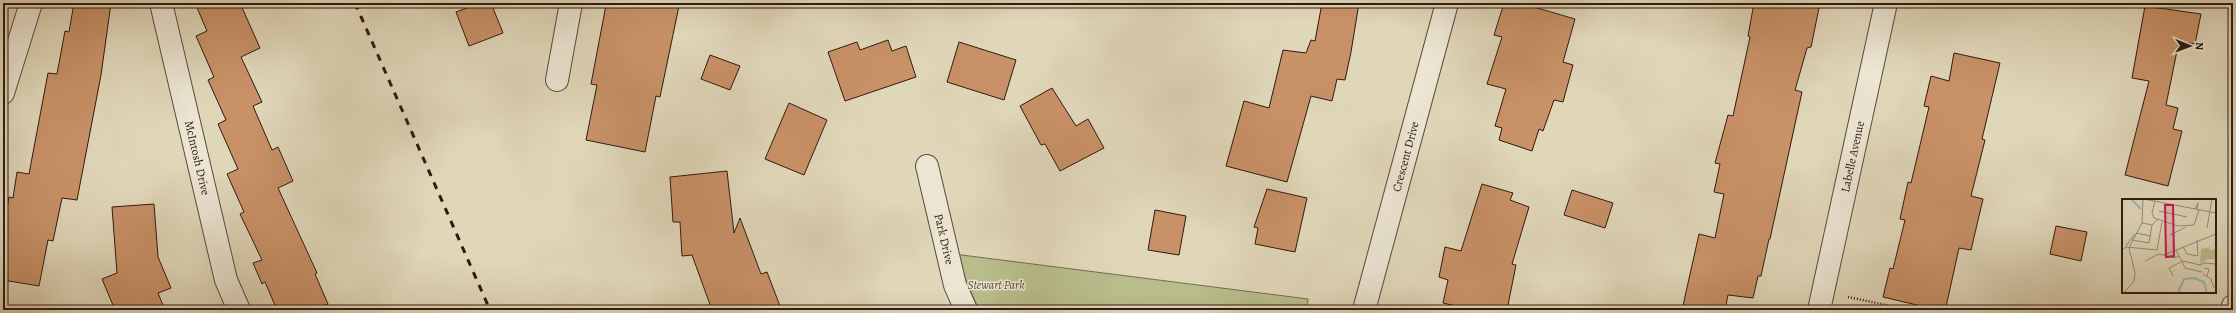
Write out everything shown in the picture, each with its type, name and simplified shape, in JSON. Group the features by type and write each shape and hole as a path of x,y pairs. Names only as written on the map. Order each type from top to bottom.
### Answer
{"street":[{"path":"3,93 31,3"},
{"name":"McIntosh Drive","path":"161,3 226,280 239,310"},
{"path":"557,80 571,3"},
{"name":"Crescent Drive","path":"1364,310 1447,3"},
{"name":"Labelle Avenue","path":"1821,301 1886,3"},
{"name":"Park Drive","path":"927,166 955,285 966,310"}],"path":[{"path":"1821,301 1910,310"}],"green space":[{"name":"Stewart Park","path":"954,254 1308,299 1307,310 979,310"}],"building":[{"path":"74,3 111,3 101,75 77,200 62,198 53,241 48,240 39,286 3,280 3,229 9,197 13,198 17,172 29,174 48,73 57,74 65,31 69,32"},
{"path":"195,3 240,3 260,48 241,57 262,102 253,106 272,150 278,147 293,181 278,188 317,273 315,274 328,304 313,310 277,310 265,282 262,284 253,263 262,260 240,214 244,212 227,174 238,169 218,124 226,120 208,80 214,77 196,36 207,31"},
{"path":"480,3 491,3 503,33 469,46 456,12"},
{"path":"613,3 662,3 679,6 660,97 656,96 645,152 586,140 597,85 591,84 606,5 613,6"},
{"path":"1322,3 1359,3 1351,52 1345,80 1337,79 1332,101 1311,96 1287,182 1226,166 1244,101 1269,108 1283,50 1306,53 1311,40 1315,41"},
{"path":"1504,3 1520,3 1575,19 1563,62 1573,65 1563,102 1554,100 1543,131 1539,129 1532,151 1499,140 1502,128 1495,126 1506,89 1487,84 1502,37 1494,35"},
{"path":"1754,3 1820,3 1811,47 1807,48 1795,90 1802,92 1770,239 1761,276 1758,276 1753,298 1728,295 1725,310 1682,310 1699,234 1715,238 1724,194 1714,192 1720,164 1715,163 1728,115 1733,116 1750,37 1748,36"},
{"path":"2145,6 2201,14 2195,44 2179,41 2166,105 2178,108 2173,129 2182,131 2168,186 2125,175 2149,81 2132,78"},
{"path":"888,40 892,51 906,46 916,77 845,101 828,52 857,42 860,50"},
{"path":"959,42 1016,60 1004,100 947,82"},
{"path":"1954,53 2000,63 1982,139 1985,140 1971,196 1983,199 1971,250 1959,248 1946,307 1935,305 1934,309 1883,297 1890,268 1893,269 1905,220 1900,219 1908,182 1911,183 1929,107 1924,106 1931,76 1949,81"},
{"path":"710,55 740,66 730,90 701,79"},
{"path":"1052,88 1076,126 1088,119 1104,148 1060,171 1045,144 1041,145 1020,106"},
{"path":"789,103 827,120 804,175 765,159"},
{"path":"727,171 734,233 740,218 761,274 767,272 780,306 768,310 712,310 692,255 682,256 680,222 673,222 670,177"},
{"path":"1482,184 1513,193 1510,200 1529,207 1512,264 1516,265 1507,310 1473,310 1443,303 1448,280 1439,277 1445,247 1461,251"},
{"path":"1267,189 1307,198 1295,252 1255,244 1258,228 1254,227"},
{"path":"1572,190 1613,203 1605,228 1564,215"},
{"path":"154,204 158,257 171,288 158,293 165,310 115,310 102,279 117,273 112,207"},
{"path":"1155,210 1186,216 1179,255 1148,250"},
{"path":"2056,226 2087,232 2081,261 2050,254"}],"railway":[{"path":"355,3 490,310"}]}
